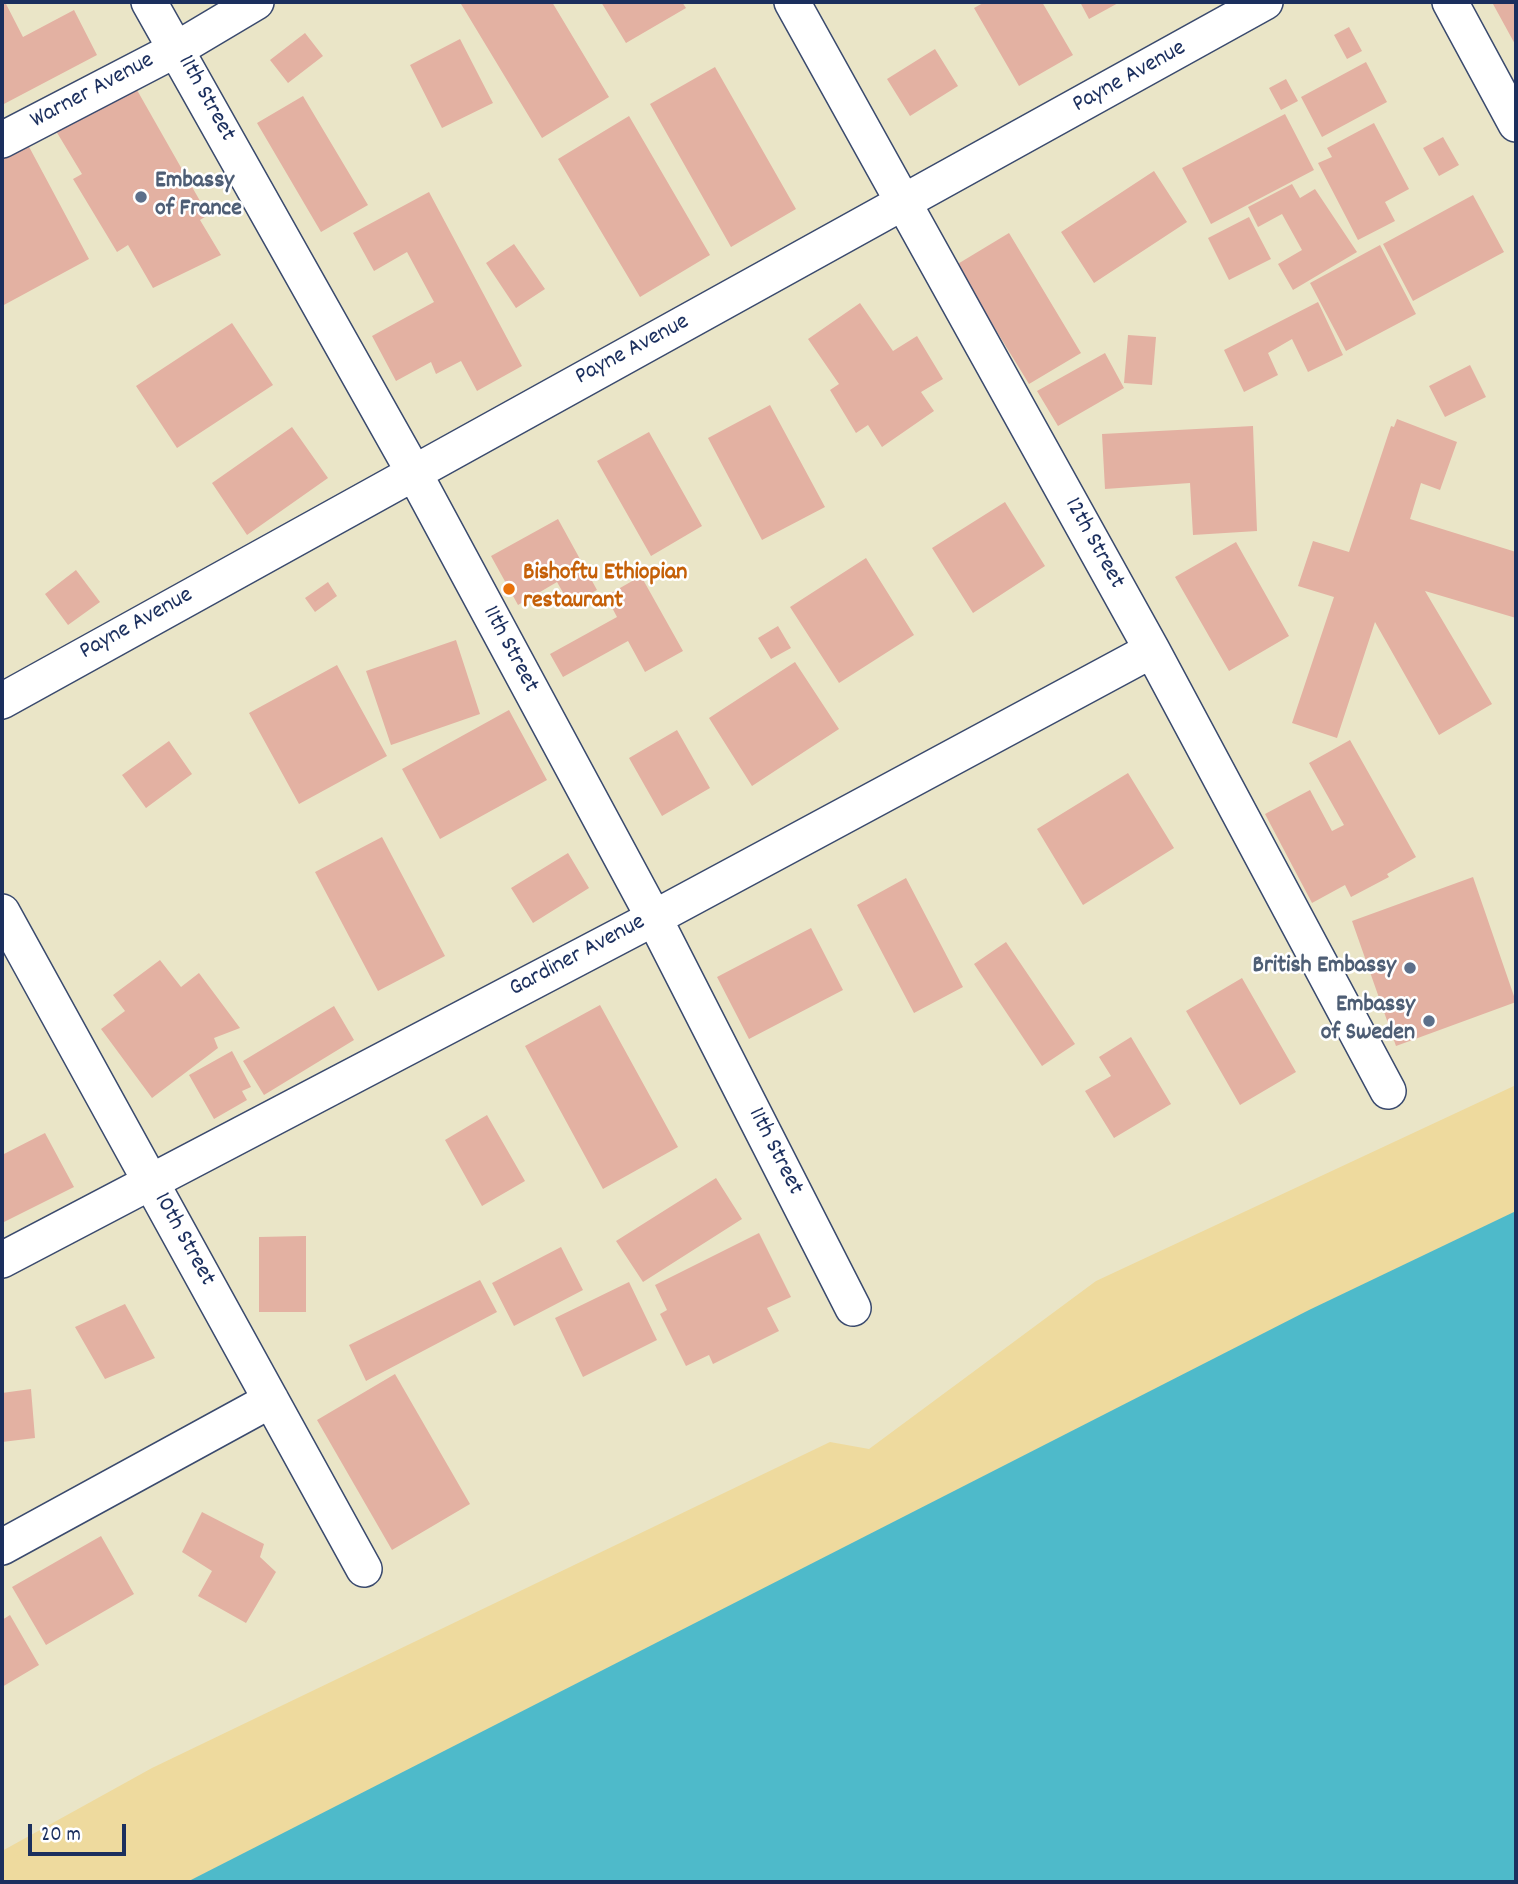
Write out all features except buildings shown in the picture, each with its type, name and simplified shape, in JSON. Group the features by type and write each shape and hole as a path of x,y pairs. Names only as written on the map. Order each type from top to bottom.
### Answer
{"street":[{"name":"11th Street","path":"149,2 413,471 654,918 853,1308"},
{"name":"Warner Avenue","path":"2,140 177,49 257,2"},
{"name":"12th Street","path":"792,2 1152,650 1388,1091"},
{"name":"Payne Avenue","path":"2,701 413,471 904,205 1265,2"},
{"path":"1450,2 1516,124"},
{"name":"Gardiner Avenue","path":"2,1260 654,918 1152,650"},
{"name":"10th Street","path":"2,912 364,1569"},
{"path":"2,1548 271,1400"}],"sand":[{"path":"1516,1085 1516,1226 239,1882 2,1882 2,1851 152,1768 830,1442 869,1449 1096,1281"}],"water":[{"path":"1516,1211 1516,1882 187,1882 1309,1310"}],"place":[{"name":"Embassy of France","path":"141,197"},
{"name":"Bishoftu Ethiopian restaurant","path":"509,589"},
{"name":"British Embassy","path":"1410,968"},
{"name":"Embassy of Sweden","path":"1429,1021"}]}
